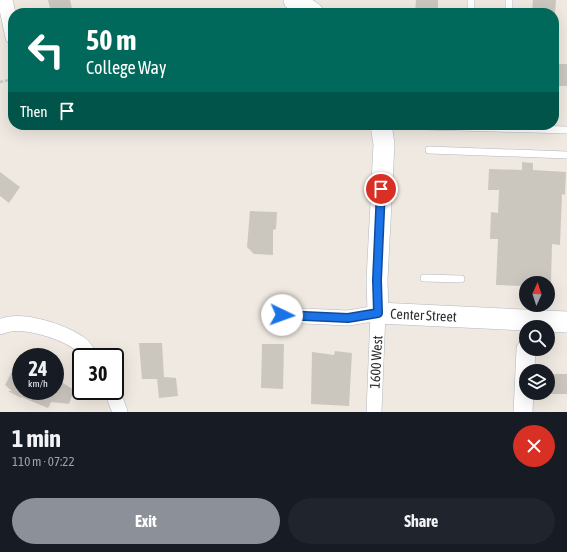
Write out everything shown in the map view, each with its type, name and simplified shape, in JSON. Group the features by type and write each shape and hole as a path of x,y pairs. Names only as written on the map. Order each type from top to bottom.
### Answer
{"main road":[{"path":"294,0 306,8"},
{"path":"378,313 377,280 384,144 382,130"},
{"name":"Center Street","path":"378,313 519,323"},
{"name":"Center Street","path":"555,323 567,322"}],"street":[{"path":"4,0 8,16"},
{"name":"Center Street","path":"282,315 348,318 378,313"},
{"name":"1600 West","path":"374,412 378,313"},
{"path":"0,327 6,324 29,324 56,332 80,344 83,348"},
{"path":"523,412 526,356"},
{"path":"115,400 120,412"}],"lane":[{"path":"429,150 567,155"},
{"path":"424,278 461,279"}],"building":[{"path":"48,0 70,0 72,8 50,8"},
{"path":"416,0 438,0 438,8 415,8"},
{"path":"533,0 556,0 555,8 532,8"},
{"path":"559,64 567,64 567,86 559,86"},
{"path":"522,162 533,163 533,170 566,172 565,195 562,194 560,245 552,244 551,276 519,276 519,286 496,285 498,239 490,239 491,212 498,213 499,190 488,190 489,169 522,170"},
{"path":"0,172 20,187 9,203 0,196"},
{"path":"250,211 277,212 276,229 273,230 273,255 254,254 247,247"},
{"path":"139,343 162,343 164,377 176,378 178,396 159,398 157,379 142,379"},
{"path":"262,344 284,344 283,389 261,388"},
{"path":"335,351 352,353 349,406 311,404 312,352 334,355"},
{"path":"12,371 12,391 5,385"},
{"path":"555,374 567,374 567,394 555,394"},
{"path":"64,384 72,389 72,396 69,404 51,402 48,408 28,400 64,400"}],"route":[{"path":"282,315 348,318 378,313 377,280 381,189"}]}
